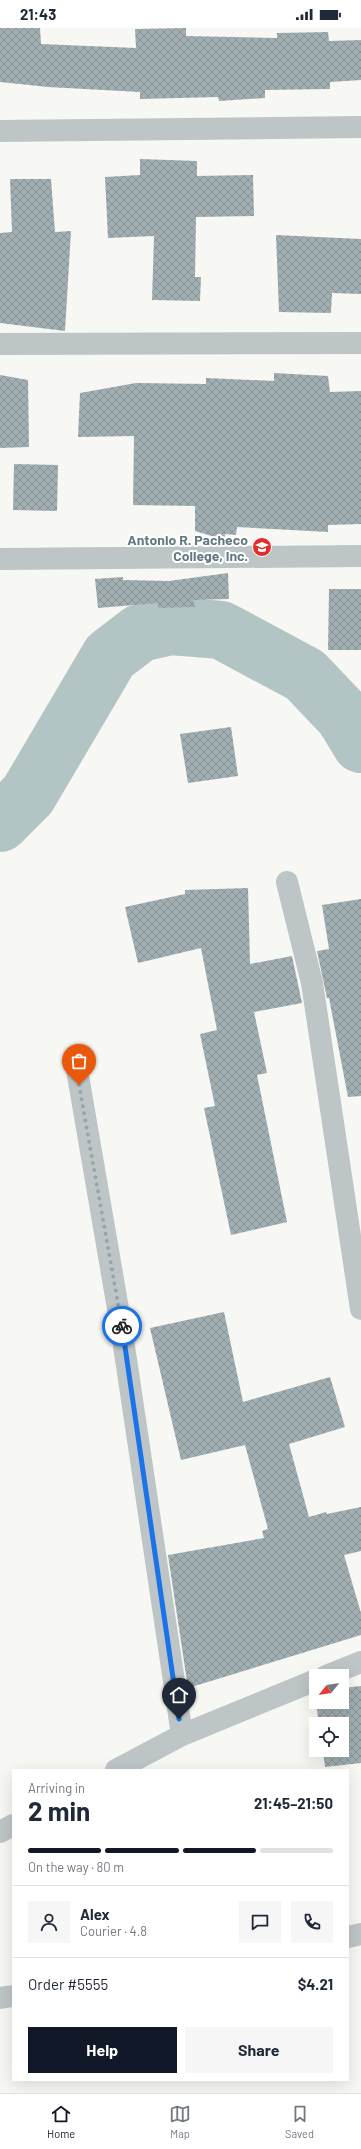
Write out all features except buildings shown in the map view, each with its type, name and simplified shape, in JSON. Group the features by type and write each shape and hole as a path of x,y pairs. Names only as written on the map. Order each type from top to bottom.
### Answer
{"street":[{"path":"0,131 361,127"},
{"path":"0,344 361,343"},
{"path":"0,559 361,556"},
{"path":"287,882 312,983 361,1309"},
{"path":"77,1070 121,1326 182,1735"},
{"path":"344,1669 361,1662"},
{"path":"118,1769 182,1735 309,1683"},
{"path":"0,1832 12,1826"},
{"path":"349,1936 361,1934"},
{"path":"0,1998 12,1996"}],"waterway":[{"path":"0,823 28,795 110,656 140,633 171,626 221,630 305,675 344,716 361,744"}],"way so far":[{"path":"79,1085 122,1326"}],"place":[{"name":"Antonio R. Pacheco College, Inc.","path":"262,547"}],"route":[{"path":"122,1326 179,1719"}]}
